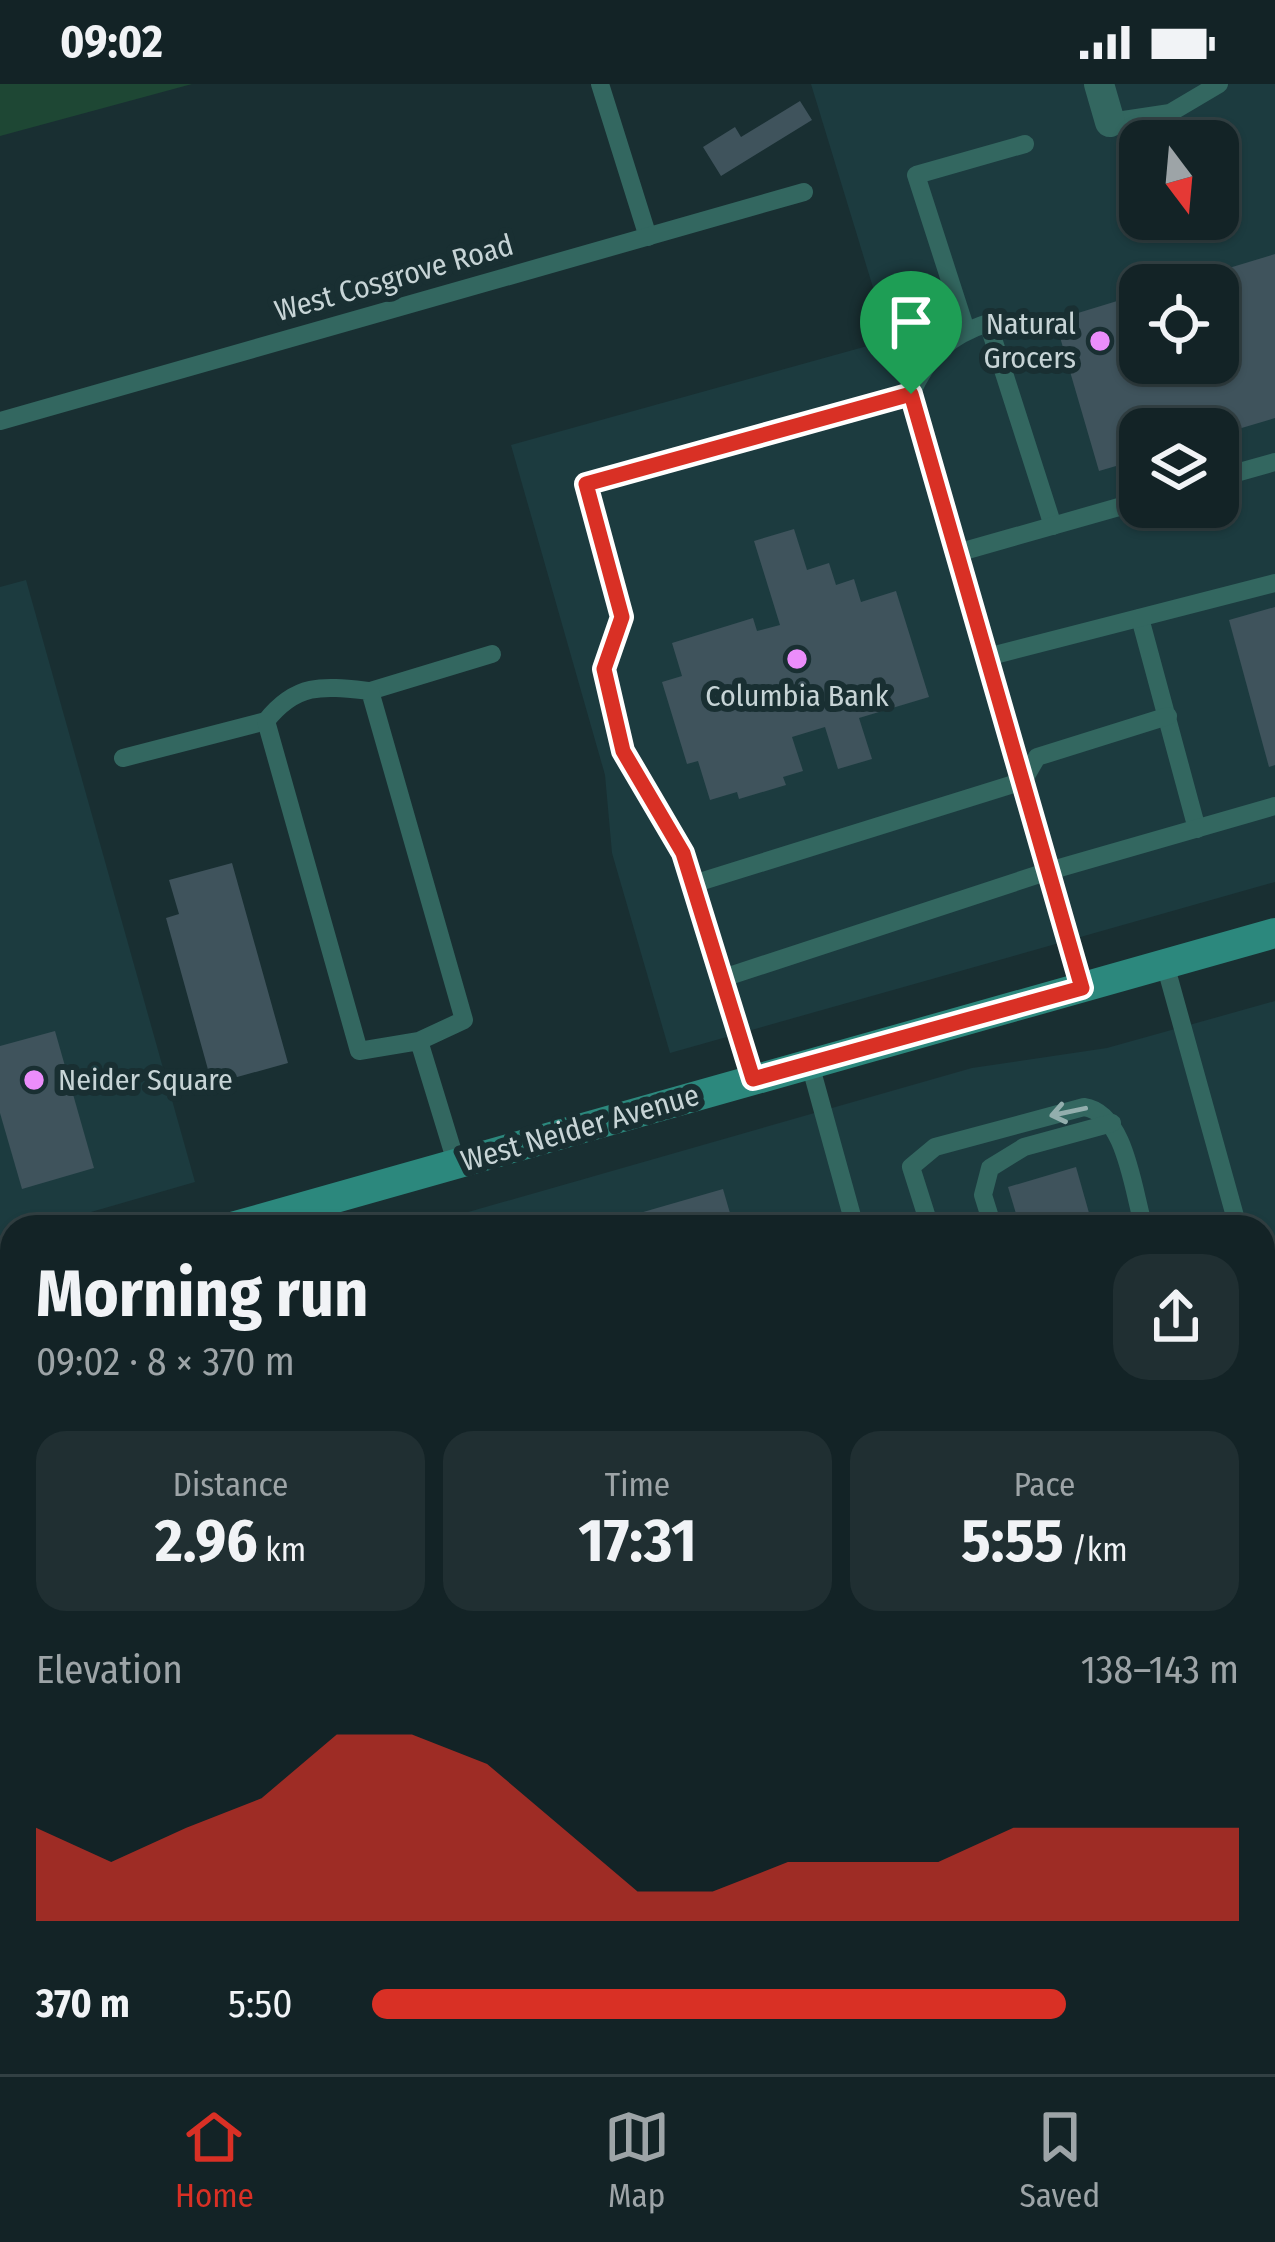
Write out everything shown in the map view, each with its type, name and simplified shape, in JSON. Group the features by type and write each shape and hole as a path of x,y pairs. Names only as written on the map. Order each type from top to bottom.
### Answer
{"main road":[{"name":"West Neider Avenue","path":"310,1215 456,1162 1275,933"}],"street":[{"path":"1099,84 1110,122"}],"lane":[{"path":"601,84 648,237"},
{"path":"1110,122 1171,112 1219,84"},
{"path":"966,330 916,176 1025,144"},
{"name":"West Cosgrove Road","path":"0,421 804,192"},
{"path":"1053,526 988,323 966,330 925,364 911,394 1082,988"},
{"path":"753,1079 683,853 631,765 618,731 604,669 622,617 586,484 911,394"},
{"path":"1239,472 1275,462"},
{"path":"957,553 1119,507"},
{"path":"987,657 1275,584"},
{"path":"1140,618 1196,829"},
{"path":"123,758 266,721 284,698 323,686 370,691 492,654"},
{"path":"266,721 359,1051 418,1041 464,1020 370,691"},
{"path":"693,884 1023,781 1037,757 1168,716"},
{"path":"723,979 1049,871 1275,806"},
{"path":"1165,964 1235,1215"},
{"path":"418,1041 456,1162"},
{"path":"809,1064 852,1215"},
{"path":"926,1215 911,1167 934,1147 1084,1107 1097,1109 1112,1123 1140,1215"},
{"path":"989,1215 983,1195 990,1168 1024,1147 1112,1123"}],"shaded area":[{"path":"811,84 1275,84 1275,882 670,1053 612,853 605,775 511,445 889,340"},
{"path":"26,580 195,1182 81,1215 0,1215 0,587"},
{"path":"1275,1001 1275,1215 458,1215 972,1068 1107,1048"}],"green space":[{"path":"0,84 192,84 0,136"}],"building":[{"path":"800,101 812,120 721,176 703,147 735,127 741,137"},
{"name":"Natural Grocers","path":"1275,254 1275,418 1239,429 1239,408 1119,408 1119,465 1099,471 1055,320 1119,300 1119,384 1239,384 1239,265"},
{"name":"Columbia Bank","path":"794,529 807,570 829,563 836,585 854,579 861,602 896,591 929,697 859,718 872,759 838,769 825,727 792,737 803,771 783,777 786,785 739,799 737,792 710,800 698,761 687,764 662,682 682,676 672,643 753,618 757,631 780,625 754,541"},
{"path":"1275,607 1275,765 1269,767 1229,620"},
{"path":"232,863 288,1063 212,1084 166,918 179,914 169,880"},
{"name":"Neider Square","path":"55,1031 94,1168 22,1189 0,1113 0,1046"},
{"path":"1076,1167 1090,1215 1016,1215 1008,1187"},
{"path":"723,1189 731,1215 633,1215"}],"place":[{"name":"Natural Grocers","path":"1100,341"},
{"name":"Columbia Bank","path":"797,659"},
{"name":"Neider Square","path":"34,1080"}],"route":[{"path":"911,394 1082,988 753,1079 683,853 623,751 604,669 622,617 586,484 911,394"}]}
